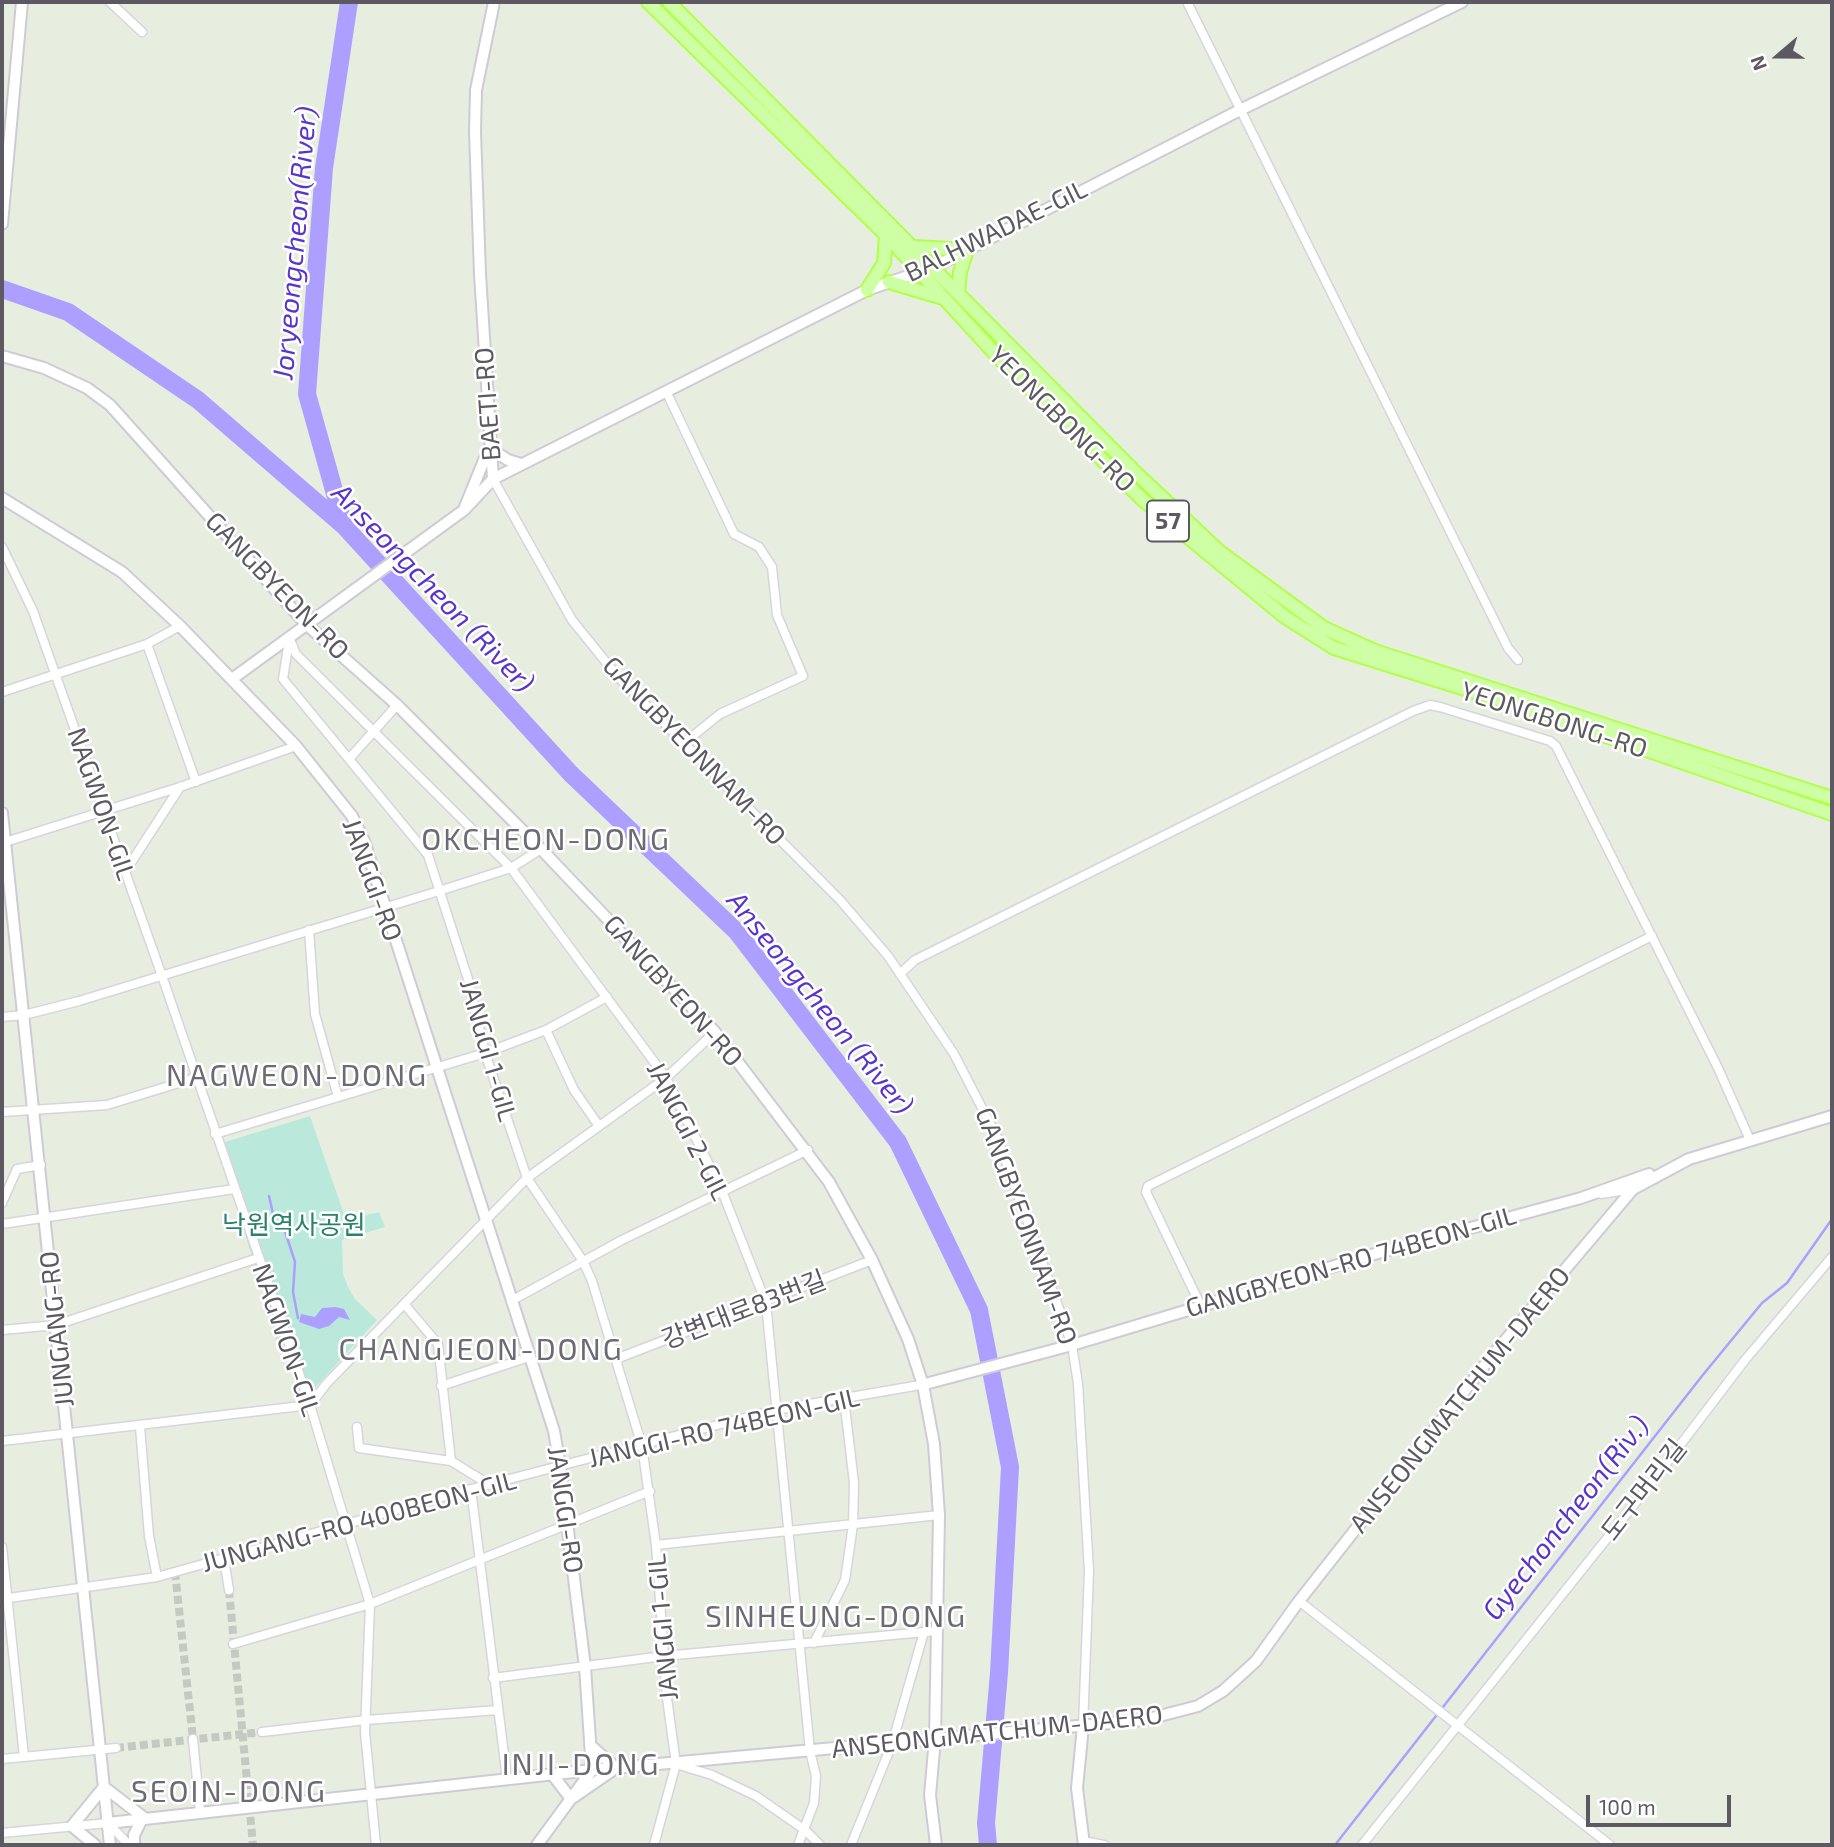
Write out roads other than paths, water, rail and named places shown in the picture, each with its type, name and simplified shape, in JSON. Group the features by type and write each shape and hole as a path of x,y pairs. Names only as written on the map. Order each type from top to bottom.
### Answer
{"main road":[{"path":"2,223 22,2"},
{"name":"BAETI-RO","path":"232,679 464,510 475,494 493,479 489,448 475,132 476,90 494,2"},
{"name":"YEONGBONG-RO","path":"648,2 886,235 999,358 1143,500 1285,617 1334,648 1507,702 1832,814"},
{"name":"YEONGBONG-RO","path":"669,2 915,247 1114,451 1220,552 1324,628 1388,656 1832,798"},
{"name":"BALHWADAE-GIL","path":"493,479 867,290 934,267 1242,109 1462,2"},
{"path":"867,290 884,263 886,235"},
{"path":"915,247 967,250 960,272 958,293"},
{"path":"889,282 944,298"},
{"name":"GANGBYEON-RO","path":"2,356 44,368 76,383 110,405 309,621 541,849 715,1032 808,1150 872,1260 926,1384 939,1515 936,1631 938,1738 930,1795 936,1845"},
{"path":"475,494 489,448 508,460 521,464"},
{"name":"JANGGI-RO","path":"2,498 122,572 180,626 296,746 352,816 364,841 554,1431 568,1524 592,1770"},
{"name":"JUNGANG-RO","path":"2,813 3,842 41,1165 110,1845"},
{"name":"ANSEONGMATCHUM-DAERO","path":"108,1823 370,1792 1144,1720 1198,1706 1223,1691 1256,1661 1299,1601 1492,1356 1633,1189 1674,1166 1832,1116"},
{"path":"1581,1198 1674,1166"},
{"path":"1604,1194 1609,1198 1612,1214"},
{"name":"GANGBYEON-RO 74BEON-GIL","path":"926,1384 1072,1345 1200,1304 1581,1198"},
{"path":"1077,1726 1077,1788 1083,1843"},
{"path":"570,1799 615,1768 590,1745"},
{"path":"537,1845 592,1770"},
{"path":"552,1774 570,1799"},
{"path":"95,1845 72,1826 104,1787 143,1817 132,1845"}],"street":[{"path":"110,2 142,32"},
{"path":"1187,2 1508,648 1518,660"},
{"path":"666,391 734,534 759,547 772,567 777,615 803,676 720,714 684,743"},
{"name":"GANGBYEONNAM-RO","path":"493,479 572,620 618,677 840,900 901,973 954,1054 997,1137 1072,1345 1078,1384 1089,1571 1077,1726"},
{"name":"NAGWON-GIL","path":"2,547 33,611 162,976 310,1405 370,1604 366,1720 376,1845"},
{"path":"2,692 147,644 180,626"},
{"name":"JANGGI 2-GIL","path":"289,637 296,654 511,868 666,1078 722,1191 766,1303 810,1751 816,1776 814,1803 797,1845"},
{"name":"JANGGI 1-GIL","path":"289,637 284,679 428,855 468,979 485,1053 527,1178 583,1261 642,1446 656,1545 664,1656 677,1764"},
{"path":"147,644 196,782"},
{"path":"349,759 397,705"},
{"path":"901,973 928,954 1430,705 1549,741 1556,747 1652,936 1750,1140"},
{"path":"3,842 196,782 296,746"},
{"path":"125,872 180,787"},
{"path":"2,1017 24,1015 162,976 439,891 511,868 541,849"},
{"path":"309,930 315,1014 338,1097"},
{"path":"1200,1304 1146,1192 1148,1186 1652,936"},
{"path":"215,1134 485,1053 546,1030 607,997"},
{"path":"546,1030 574,1090 599,1126"},
{"path":"2,1441 67,1432 140,1427 310,1405 327,1383 527,1178 666,1078 715,1032"},
{"path":"2,1112 107,1105 195,1078"},
{"path":"511,1301 583,1261 808,1150"},
{"path":"2,1203 17,1169 41,1165"},
{"path":"2,1224 234,1189"},
{"name":"GANGBYEON-RO 74BEON-GIL","path":"1581,1198 1633,1189"},
{"name":"도구머리길","path":"1362,1845 1455,1722 1652,1482 1745,1360 1832,1257"},
{"path":"2,1330 56,1325 258,1258"},
{"name":"강변대로83번길","path":"616,1359 872,1260"},
{"path":"405,1305 438,1344 451,1461"},
{"path":"441,1386 529,1357"},
{"name":"JANGGI-RO 74BEON-GIL","path":"560,1466 775,1410 926,1384"},
{"path":"814,1643 845,1580 853,1525 854,1483 844,1398"},
{"path":"140,1427 149,1536 157,1577"},
{"name":"NAGWON-GIL","path":"357,1427 359,1448 451,1461 490,1485"},
{"name":"JUNGANG-RO 400BEON-GIL","path":"5,1598 157,1577 560,1466"},
{"path":"471,1489 507,1779"},
{"path":"233,1644 370,1604 650,1491"},
{"path":"656,1545 939,1515"},
{"path":"2,1547 5,1598 24,1756"},
{"path":"224,1559 229,1590"},
{"path":"1299,1601 1609,1845"},
{"path":"493,1678 664,1656 936,1631"},
{"path":"851,1845 892,1744 924,1632"},
{"path":"262,1732 366,1720 498,1710"},
{"path":"193,1739 200,1811"},
{"path":"2,1759 116,1748"},
{"path":"655,1845 677,1764 712,1775 756,1796 804,1830 820,1845"},
{"path":"108,1823 132,1845"},
{"name":"ANSEONGMATCHUM-DAERO","path":"2,1833 108,1823"},
{"path":"1083,1843 1104,1845"}],"waterway":[{"name":"Joryeongcheon(River)","path":"344,526 307,394 324,168 349,2"},
{"name":"Anseongcheon (River)","path":"2,289 68,312 198,400 344,526 571,774 737,932 898,1142 979,1310 1010,1467 999,1673 986,1823 988,1845"},
{"path":"269,1196 273,1214 281,1219 295,1262 293,1292 298,1318"},
{"name":"Gyechoncheon(Riv.)","path":"1335,1845 1702,1376 1762,1303 1787,1283 1832,1219"}],"tunnel":[{"path":"175,1572 193,1739"},
{"path":"229,1590 253,1845"},
{"path":"116,1748 262,1732"}],"district":[{"name":"OKCHEON-DONG","path":"546,840"},
{"name":"NAGWEON-DONG","path":"297,1076"},
{"name":"CHANGJEON-DONG","path":"481,1350"},
{"name":"SINHEUNG-DONG","path":"836,1617"},
{"name":"INJI-DONG","path":"581,1765"},
{"name":"SEOIN-DONG","path":"229,1792"}],"park label":[{"name":"낙원역사공원","path":"294,1225"}]}
